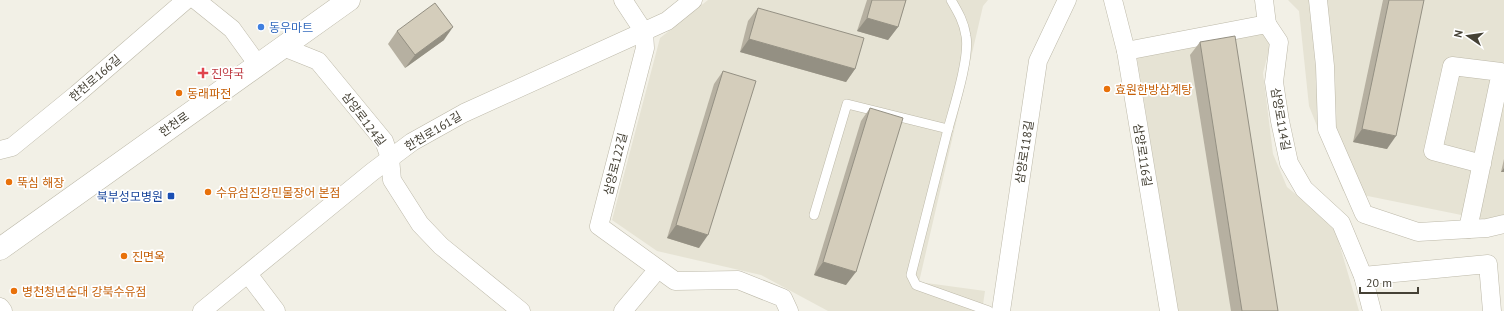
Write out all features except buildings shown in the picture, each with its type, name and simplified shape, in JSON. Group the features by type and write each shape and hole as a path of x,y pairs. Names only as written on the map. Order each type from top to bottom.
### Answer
{"street":[{"name":"한천로166길","path":"0,150 12,147 77,94 186,0"},
{"path":"196,0 232,29 258,65"},
{"name":"한천로","path":"0,249 349,0"},
{"path":"623,0 644,32"},
{"name":"한천로161길","path":"202,311 390,158 412,142 464,113 667,21 693,0"},
{"name":"삼양로118길","path":"1001,311 1038,61 1067,0"},
{"name":"삼양로116길","path":"1113,0 1126,51 1169,311"},
{"path":"1126,51 1267,24 1264,0"},
{"path":"1318,0 1325,66 1327,129 1364,214 1418,232 1487,228 1504,224"},
{"name":"삼양로114길","path":"1267,24 1279,42 1274,82 1280,121 1289,163 1304,189 1341,223 1363,276 1372,311"},
{"name":"삼양로122길","path":"644,32 645,48 599,226 675,281 738,280 783,298 789,311"},
{"name":"삼양로124길","path":"283,47 318,61 384,141 390,158 392,180 420,224 441,246 521,311"},
{"path":"1468,229 1482,164 1501,72 1452,66 1433,151 1482,164"},
{"path":"1363,276 1488,264 1492,311"},
{"path":"623,311 658,269"},
{"path":"248,274 276,311"},
{"path":"0,307 3,311"}],"lane":[{"path":"951,0 961,16 967,38 963,72 911,275 916,285 989,311"},
{"path":"814,215 847,104 948,129"}],"shaded area":[{"path":"708,0 988,0 983,6 919,282 985,291 982,311 828,311 761,275 657,251 612,220 660,38"},
{"path":"1288,0 1504,0 1504,227 1491,221 1343,191 1309,106 1299,11"},
{"path":"1261,33 1271,42 1263,73 1273,154 1287,187 1334,226 1359,311 1178,311 1137,58"}],"place":[{"name":"동우마트","path":"261,27"},
{"name":"진약국","path":"203,73"},
{"name":"효원한방삼계탕","path":"1107,89"},
{"name":"동래파전","path":"179,93"},
{"name":"뚝심 해장","path":"9,182"},
{"name":"수유섬진강민물장어 본점","path":"208,192"},
{"name":"북부성모병원","path":"171,196"},
{"name":"진면옥","path":"124,256"},
{"name":"병천청년순대 강북수유점","path":"14,291"}]}
